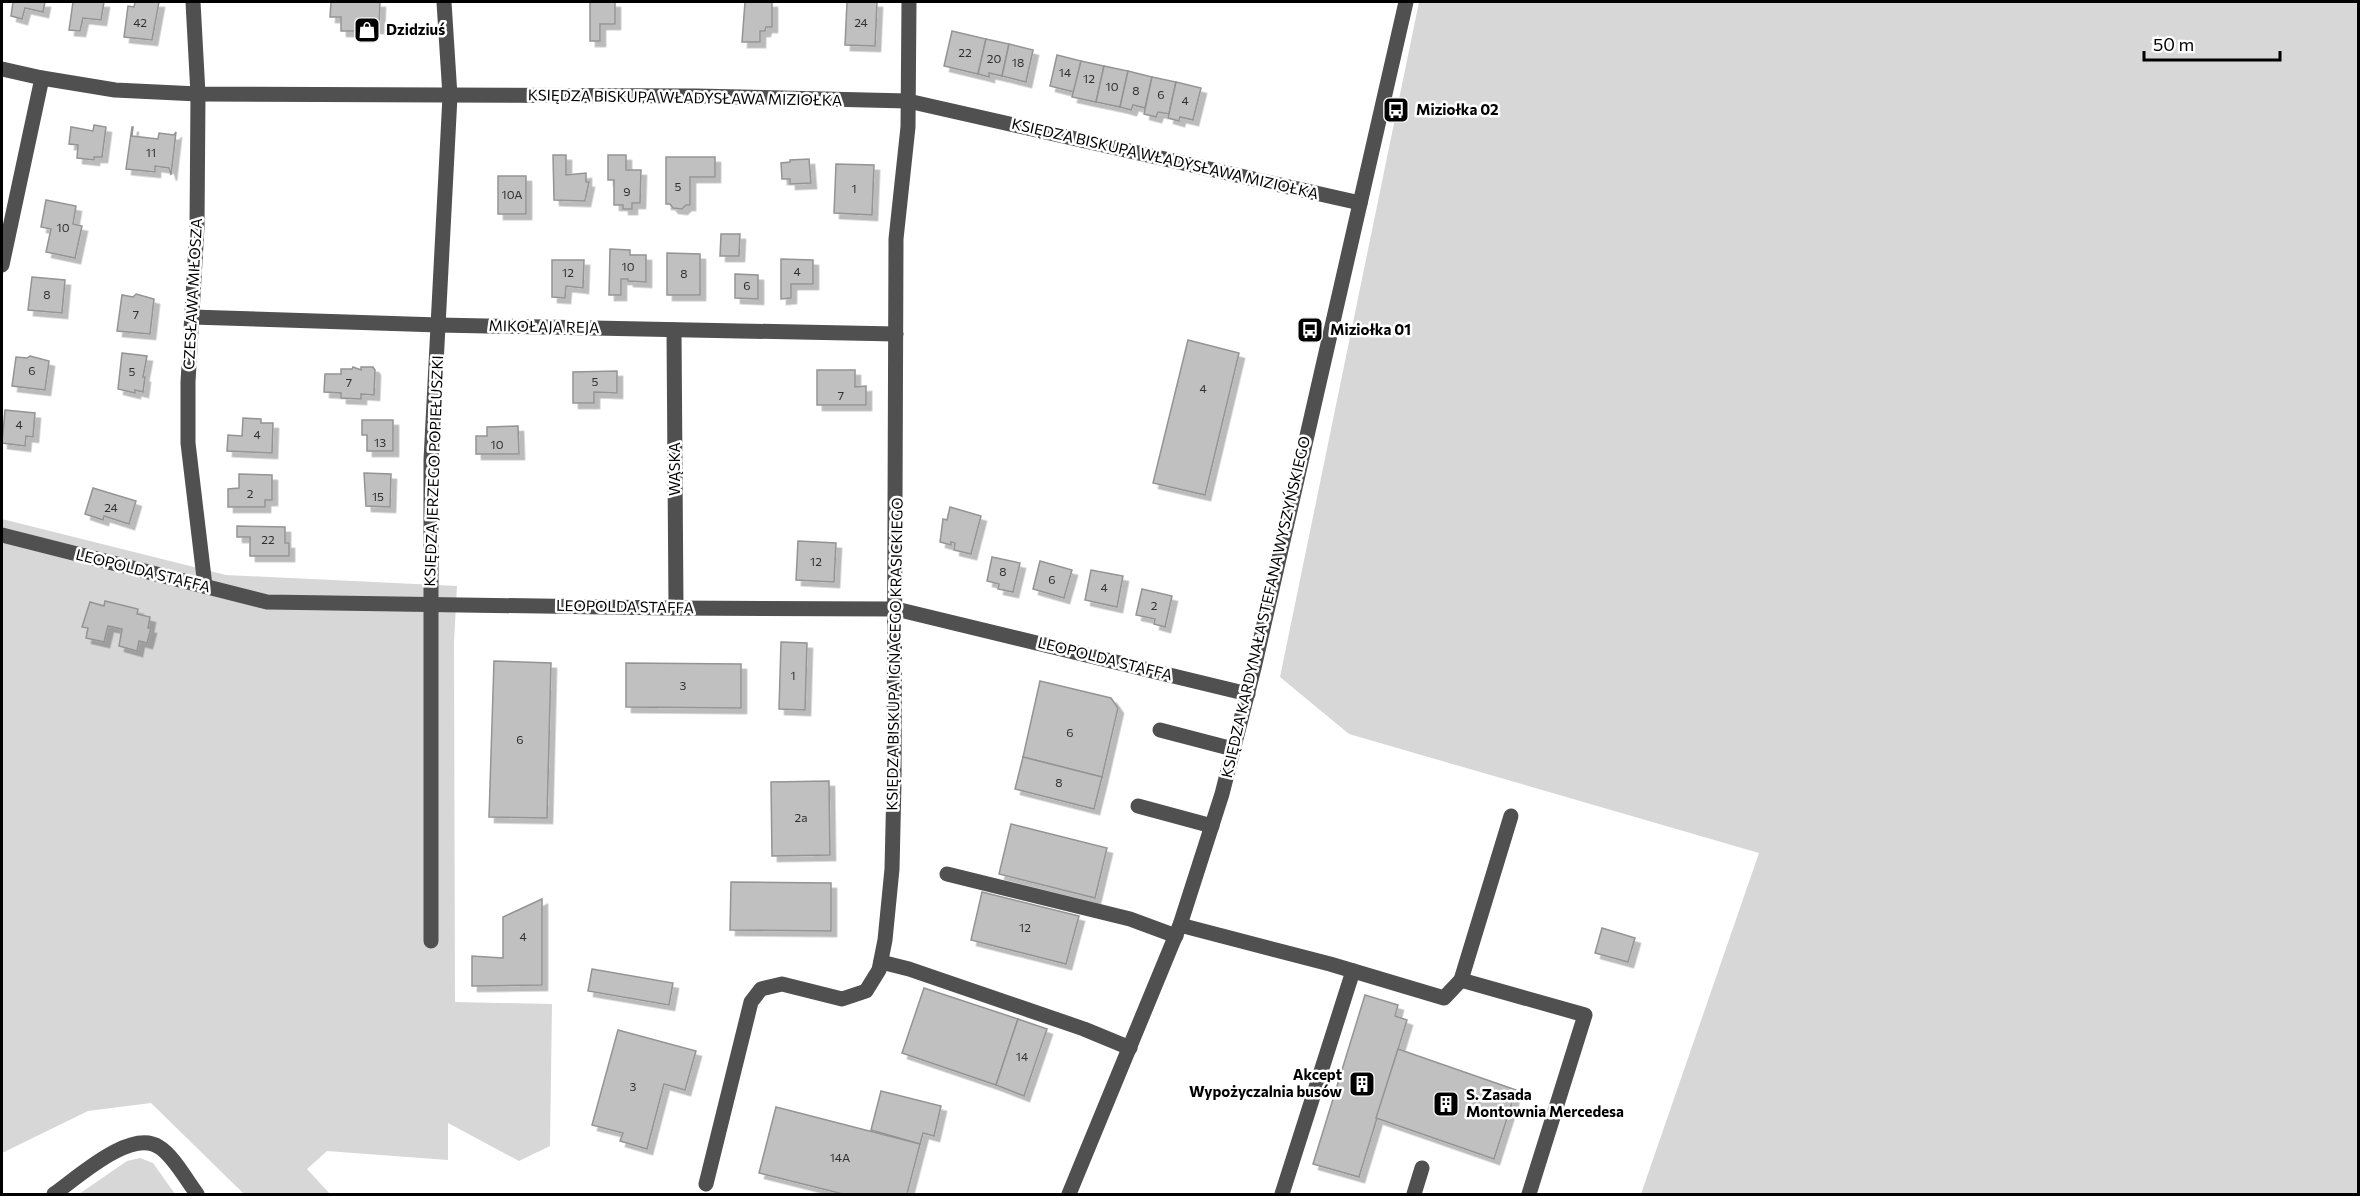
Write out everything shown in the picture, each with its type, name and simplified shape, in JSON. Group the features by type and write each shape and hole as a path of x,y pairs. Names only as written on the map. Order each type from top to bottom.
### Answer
{"street":[{"name":"CZESŁAWA MIŁOSZA","path":"193,2 198,94 197,227 188,443 205,586"},
{"name":"KSIĘDZA JERZEGO POPIEŁUSZKI","path":"431,941 431,460 450,96 444,2"},
{"name":"KSIĘDZA BISKUPA IGNACEGO KRASICKIEGO","path":"706,1184 752,1002 761,989 782,984 842,999 866,991 879,970 885,940 892,869 896,609 896,239 908,127 909,2"},
{"name":"KSIĘDZA KARDYNAŁA STEFANA WYSZYŃSKIEGO","path":"1069,1194 1178,931 1212,826 1248,694 1406,2"},
{"name":"KSIĘDZA BISKUPA WŁADYSŁAWA MIZIOŁKA","path":"2,69 115,90 198,94 685,96 908,101 1360,203"},
{"path":"2,265 42,78"},
{"name":"MIKOŁAJA REJA","path":"192,316 439,325 896,334"},
{"name":"WĄSKA","path":"674,330 676,608"},
{"name":"LEOPOLDA STAFFA","path":"2,535 267,602 896,609 1248,694"},
{"path":"1160,730 1233,749"},
{"path":"1138,806 1212,826"},
{"path":"947,874 1353,971 1444,998 1461,980 1511,816"},
{"path":"881,962 909,969 1084,1029 1130,1048"},
{"path":"1282,1194 1353,971"},
{"path":"1461,980 1585,1015 1529,1194"},
{"path":"54,1194 122,1147 142,1142 154,1144 165,1151 197,1194"},
{"path":"1414,1194 1422,1168"}],"shaded area":[{"path":"1419,2 2358,2 2358,1194 1641,1194 1759,853 1349,734 1280,677"},
{"path":"2,519 226,575 457,586 454,642 455,1002 552,1004 550,1146 519,1161 448,1123 448,1160 327,1151 307,1169 330,1194 244,1194 151,1103 88,1111 2,1153"},
{"path":"140,1158 153,1163 175,1194 79,1194 127,1161"}],"building":[{"path":"13,2 45,2 43,12 25,8 22,19 11,16"},
{"path":"73,2 104,2 101,20 83,18 80,31 69,30"},
{"path":"135,2 159,2 152,40 124,37 128,6 134,7"},
{"path":"331,2 380,2 379,28 355,28 355,31 341,31 341,17 330,17"},
{"path":"590,2 615,2 615,24 600,24 600,41 590,41"},
{"path":"745,2 772,2 772,27 766,27 765,31 760,31 760,42 742,42"},
{"path":"847,2 877,2 875,46 845,45"},
{"path":"952,31 986,39 978,74 944,66"},
{"path":"986,39 1009,44 1002,76 989,73 989,77 978,74"},
{"path":"1009,44 1033,50 1026,82 1002,76"},
{"path":"1057,55 1081,61 1074,92 1050,86"},
{"path":"1081,61 1104,66 1096,102 1072,97"},
{"path":"1104,66 1128,71 1120,107 1096,102"},
{"path":"1128,71 1152,77 1145,108 1133,105 1131,110 1120,107"},
{"path":"1152,77 1176,82 1169,114 1158,112 1156,117 1144,114"},
{"path":"1176,82 1201,88 1193,120 1180,117 1179,121 1168,118"},
{"path":"94,125 106,127 102,157 94,157 94,160 77,158 78,145 69,144 71,127 93,131"},
{"path":"132,127 132,136 158,139 159,133 174,135 176,132 171,175 169,168 155,166 155,172 126,169"},
{"path":"553,155 566,155 566,175 586,173 586,182 589,182 585,201 554,200"},
{"path":"608,155 626,155 626,170 641,170 640,203 632,203 632,209 623,209 623,205 614,205 614,180 608,180"},
{"path":"666,157 715,157 715,177 690,177 690,205 682,209 666,204"},
{"path":"809,159 811,183 790,184 790,179 782,179 781,163"},
{"path":"836,164 874,165 872,215 834,213"},
{"path":"498,176 526,176 526,214 498,214"},
{"path":"46,200 76,206 73,224 82,226 75,258 46,252 51,229 41,227"},
{"path":"721,234 740,234 739,256 720,256"},
{"path":"610,249 630,250 630,255 646,255 646,282 621,279 621,295 609,295"},
{"path":"667,253 700,254 700,295 667,295"},
{"path":"781,259 813,260 813,284 791,284 791,298 781,299"},
{"path":"552,260 584,260 583,288 566,286 565,298 552,297"},
{"path":"735,274 758,275 758,299 735,298"},
{"path":"32,277 65,280 62,313 28,310"},
{"path":"136,294 154,299 150,334 117,331 122,295 133,297"},
{"path":"1188,340 1239,353 1205,495 1153,483"},
{"path":"122,353 147,356 143,392 135,390 135,393 118,389"},
{"path":"30,356 49,361 45,390 12,386 16,357"},
{"path":"353,367 361,370 361,367 373,367 375,370 374,395 361,394 361,399 341,398 341,393 324,392 325,374 341,374 341,369 352,369"},
{"path":"817,370 855,370 855,387 866,386 866,405 817,405"},
{"path":"617,371 617,393 594,392 594,403 573,403 573,372"},
{"path":"5,410 35,413 33,437 26,436 25,446 2,443"},
{"path":"243,418 261,419 261,423 273,423 272,453 227,451 228,435 242,436"},
{"path":"362,420 393,420 393,451 367,451 367,435 362,435"},
{"path":"518,426 519,454 476,454 476,436 487,436 487,427"},
{"path":"364,473 391,474 390,507 366,506"},
{"path":"239,474 272,475 272,500 265,500 265,507 228,507 228,489 239,488"},
{"path":"93,488 136,501 129,524 104,516 103,520 85,514"},
{"path":"950,507 981,516 971,554 954,550 955,543 951,542 951,545 940,542 943,519 947,520"},
{"path":"237,526 285,527 285,543 289,543 289,556 250,556 250,537 237,537"},
{"path":"798,541 836,543 834,582 796,580"},
{"path":"992,557 1020,563 1013,592 998,589 999,584 987,581"},
{"path":"1040,561 1072,570 1064,598 1033,589"},
{"path":"1091,570 1123,576 1117,607 1085,600"},
{"path":"1142,589 1172,596 1165,627 1154,624 1155,619 1136,615"},
{"path":"105,601 138,609 137,614 150,617 148,628 151,628 147,643 139,641 137,651 119,646 122,629 108,626 104,642 86,638 88,628 82,627 90,602 104,606"},
{"path":"781,642 807,643 805,710 779,709"},
{"path":"494,661 551,663 547,818 489,817"},
{"path":"626,663 741,664 741,708 626,707"},
{"path":"1040,681 1111,698 1118,708 1102,777 1023,757"},
{"path":"1023,757 1102,777 1094,809 1015,789"},
{"path":"829,781 830,855 772,856 771,782"},
{"path":"1011,824 1107,848 1095,898 999,874"},
{"path":"731,882 831,883 831,931 730,930"},
{"path":"982,892 1079,916 1066,964 971,940"},
{"path":"542,899 542,985 472,986 472,956 503,958 503,917"},
{"path":"1602,928 1635,938 1628,962 1595,953"},
{"path":"592,969 673,983 669,1005 588,991"},
{"path":"924,988 1018,1019 996,1085 902,1053"},
{"name":"Akcept Wypożyczalnia busów","path":"1365,995 1398,1005 1395,1016 1407,1020 1359,1177 1313,1164"},
{"path":"1018,1019 1047,1029 1024,1096 996,1085"},
{"path":"618,1030 696,1051 685,1090 664,1084 647,1149 620,1141 623,1133 592,1125"},
{"name":"S. Zasada Montownia Mercedesa","path":"1398,1049 1516,1090 1494,1159 1376,1118"},
{"path":"881,1091 941,1106 934,1136 923,1133 920,1144 871,1130"},
{"path":"776,1107 920,1144 907,1194 843,1194 759,1173"}],"place":[{"name":"Dzidziuś","path":"367,30"},
{"name":"Miziołka 02","path":"1396,110"},
{"name":"Miziołka 01","path":"1310,330"},
{"name":"Akcept Wypożyczalnia busów","path":"1362,1084"},
{"name":"S. Zasada Montownia Mercedesa","path":"1446,1104"}]}
